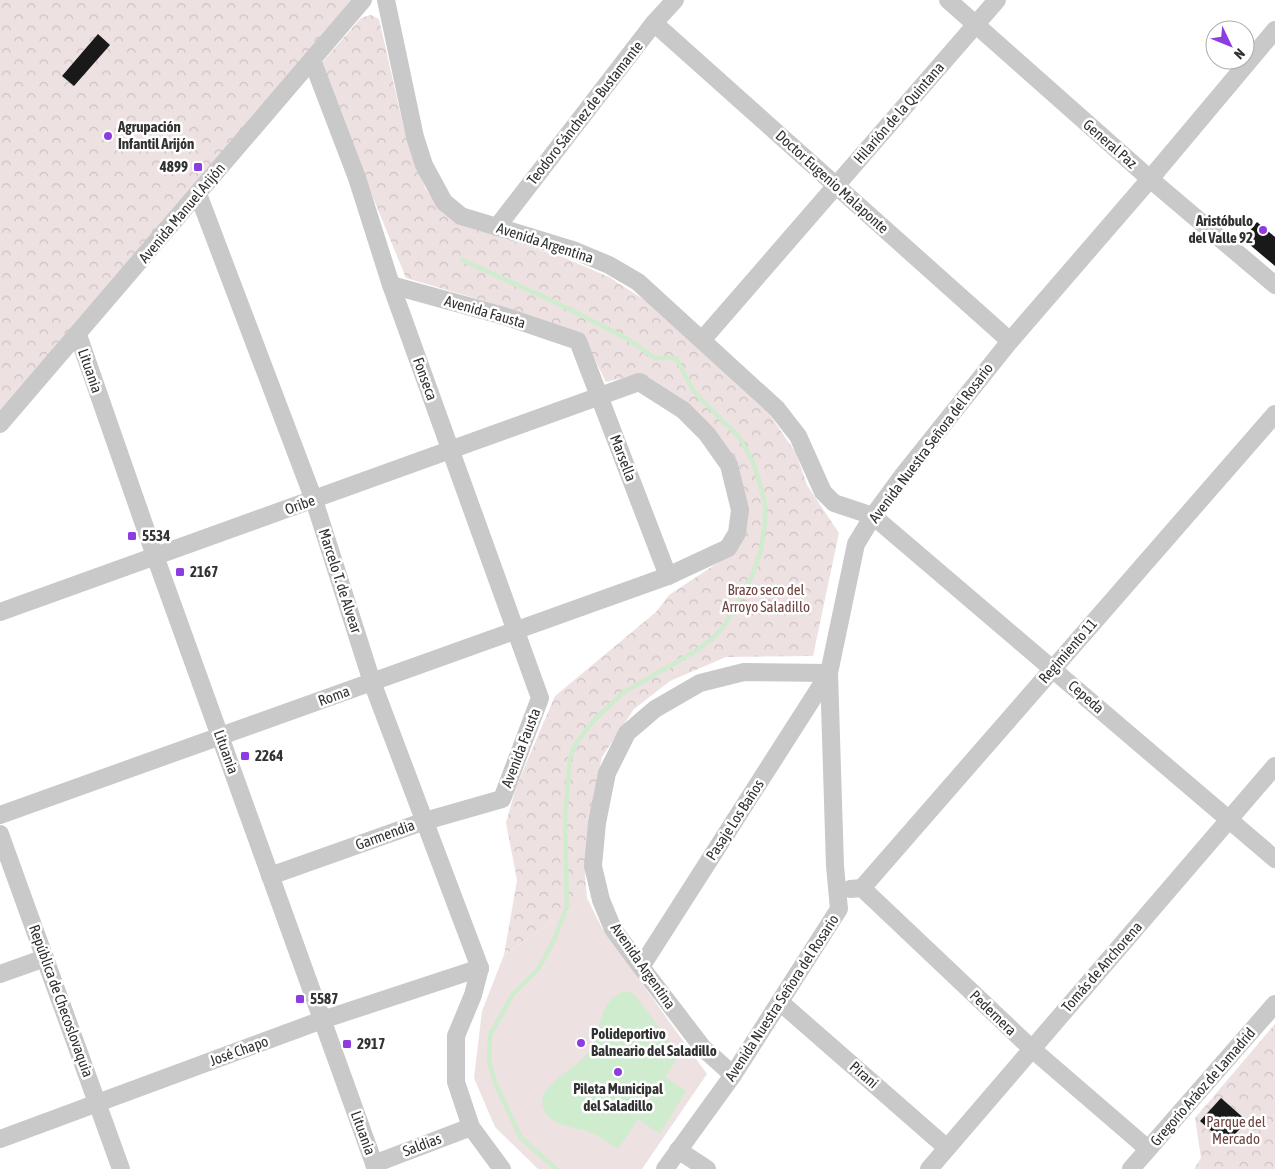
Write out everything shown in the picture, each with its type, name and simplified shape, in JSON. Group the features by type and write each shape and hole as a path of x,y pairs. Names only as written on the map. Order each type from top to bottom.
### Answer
{"street":[{"name":"Avenida Manuel Arijón","path":"0,424 363,0"},
{"name":"Avenida Argentina","path":"386,0 415,137 434,186 444,202 461,216 573,250 609,265 638,282 703,339 777,409 798,436 823,492 834,503 873,516"},
{"name":"Teodoro Sánchez de Bustamante","path":"497,227 654,23 675,0"},
{"name":"General Paz","path":"948,0 1150,179 1275,285"},
{"name":"Hilarión de la Quintana","path":"703,339 997,0"},
{"name":"Doctor Eugenio Malaponte","path":"654,23 1010,341"},
{"name":"Avenida Nuestra Señora del Rosario","path":"665,1169 733,1075 839,909 829,673 856,544 873,516 1010,341 1275,30"},
{"name":"Fonseca","path":"312,60 358,178 391,285 540,698"},
{"name":"Marcelo T. de Alvear","path":"198,194 314,500 372,682 480,968"},
{"name":"Avenida Fausta","path":"391,285 504,316 578,341"},
{"name":"Lituania","path":"78,335 154,556 375,1166"},
{"name":"Marsella","path":"578,341 668,576"},
{"path":"599,396 639,382 683,410 707,434 730,465 740,510 737,533 728,548 668,576"},
{"name":"Oribe","path":"0,612 599,396"},
{"name":"Regimiento 11","path":"862,888 1275,414"},
{"name":"Cepeda","path":"873,516 1275,859"},
{"name":"Roma","path":"0,815 668,576"},
{"name":"Avenida Argentina","path":"733,1075 703,1048 613,929 601,900 593,866 597,823 607,773 628,733 654,709 700,683 744,672 829,673"},
{"name":"Pasaje Los Baños","path":"641,968 829,673"},
{"name":"Avenida Fausta","path":"502,799 540,698"},
{"name":"Tomás de Anchorena","path":"929,1169 1275,766"},
{"name":"Garmendia","path":"270,876 425,821 502,799"},
{"name":"República de Checoslovaquia","path":"0,834 121,1169"},
{"path":"837,890 862,888"},
{"name":"Pedernera","path":"862,888 1032,1049 1148,1149"},
{"path":"0,974 45,958"},
{"path":"480,968 473,996 456,1036 456,1082 471,1127 502,1169"},
{"name":"José Chapo","path":"0,1139 322,1020 480,968"},
{"name":"Pirani","path":"780,1002 948,1148"},
{"name":"Gregorio Aráoz de Lamadrid","path":"1131,1169 1275,1004"},
{"name":"Saldias","path":"375,1166 471,1127"},
{"path":"678,1150 707,1169"}],"green space":[{"path":"0,0 363,0 0,424"},
{"name":"Brazo seco del Arroyo Saladillo","path":"371,15 379,19 404,129 425,188 443,213 462,225 565,258 609,277 646,301 770,415 796,453 807,485 839,533 813,656 726,657 670,681 634,709 602,757 588,826 585,875 587,898 504,955 517,880 506,823 516,787 555,696 656,612 669,595 725,558 741,536 735,461 640,374 606,382 582,334 508,308 406,278 319,66 361,18"},
{"name":"Polideportivo Balneario del Saladillo","path":"587,898 602,928 707,1074 642,1169 538,1169 495,1127 474,1078 482,1011 504,955"},
{"name":"Parque del Mercado","path":"1275,1024 1275,1169 1194,1169 1201,1158 1195,1118"}],"shaded area":[{"name":"Pileta Municipal del Saladillo","path":"626,991 635,995 679,1055 665,1077 686,1091 660,1134 638,1119 618,1149 592,1133 554,1121 545,1112 542,1103 549,1087 586,1055 610,1001"}],"building":[{"path":"98,34 110,45 74,86 62,76"},
{"name":"Aristóbulo del Valle 92","path":"1257,222 1275,237 1275,266 1243,239"},
{"path":"1221,1098 1247,1121 1226,1144 1200,1121"}],"waterway":[{"path":"462,260 555,302 626,338 655,358 676,358 694,392 740,438 754,464 765,503 765,523 761,550 752,576 725,625 712,639 694,652 624,692 593,721 575,745 570,759 565,818 567,906 554,940 539,968 513,994 490,1035 489,1061 496,1085 521,1138 556,1169"}],"place":[{"name":"Agrupación Infantil Arijón","path":"108,136"},
{"name":"4899","path":"198,167"},
{"name":"Aristóbulo del Valle 92","path":"1263,230"},
{"name":"5534","path":"132,536"},
{"name":"2167","path":"180,572"},
{"name":"2264","path":"245,756"},
{"name":"5587","path":"300,999"},
{"name":"Polideportivo Balneario del Saladillo","path":"581,1043"},
{"name":"2917","path":"347,1044"},
{"name":"Pileta Municipal del Saladillo","path":"618,1072"}]}
